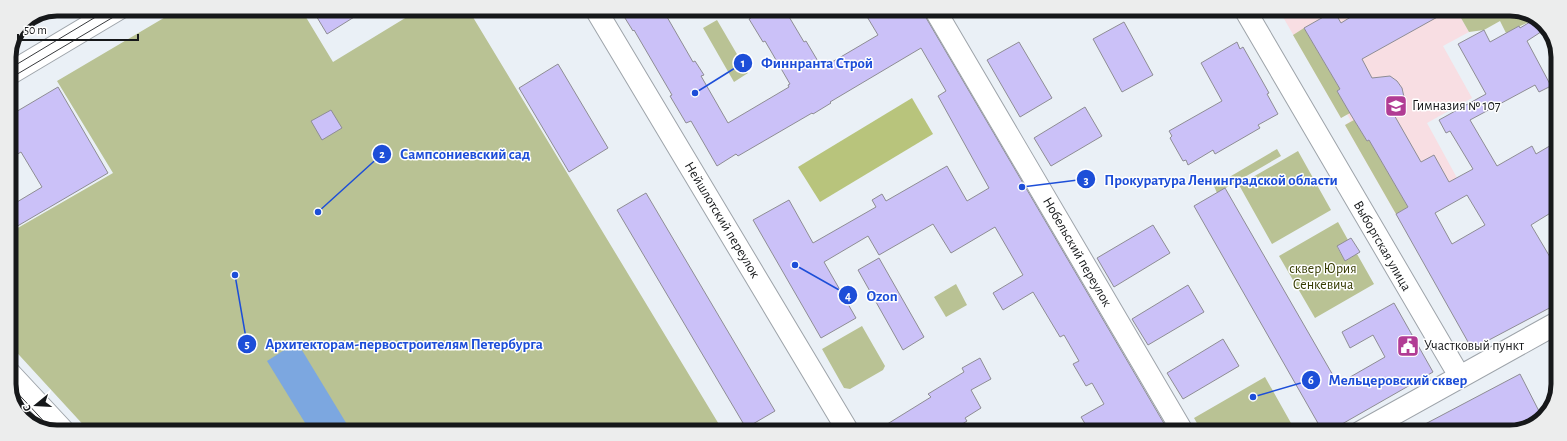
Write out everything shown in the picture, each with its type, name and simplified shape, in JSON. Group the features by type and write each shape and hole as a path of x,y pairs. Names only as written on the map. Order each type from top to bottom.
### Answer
{"main road":[{"path":"16,70 106,16"},
{"path":"1373,425 1551,326"}],"street":[{"name":"Нейшлотский переулок","path":"600,16 844,425"},
{"name":"Нобельский переулок","path":"939,16 1178,425"},
{"name":"Выборгская улица","path":"1249,16 1460,377"},
{"path":"16,380 58,425"}],"shaded area":[{"name":"Гимназия № 107","path":"1282,16 1460,16 1469,32 1443,46 1472,98 1427,123 1457,178 1396,214 1345,125 1351,121 1347,114 1341,118"}],"green space":[{"path":"167,16 305,16 333,62 409,16 472,16 719,425 83,425 16,352 16,229 113,173 57,81"},
{"path":"1460,16 1515,16 1530,21 1506,33 1500,21 1484,30 1469,32"},
{"path":"717,20 748,73 734,82 703,28"},
{"path":"1304,28 1340,89 1337,91 1350,113 1341,118 1293,35"},
{"path":"912,98 933,134 820,202 798,167"},
{"path":"1354,120 1367,141 1369,140 1408,207 1396,214 1345,125"},
{"path":"1277,149 1281,156 1217,193 1214,186"},
{"name":"сквер Юрия Сенкевича","path":"1298,151 1331,210 1272,244 1239,185"},
{"name":"сквер Юрия Сенкевича","path":"1338,222 1348,240 1337,247 1345,261 1357,254 1374,284 1315,318 1279,256"},
{"path":"956,284 967,305 946,317 934,297"},
{"path":"862,326 885,366 883,370 850,389 844,388 822,349"},
{"path":"1265,377 1292,425 1198,425 1194,418"}],"water":[{"path":"297,342 347,425 306,425 267,361"}],"building":[{"path":"316,16 356,16 327,34"},
{"path":"624,16 666,16 693,62 695,61 704,75 701,76 728,123 789,87 788,85 790,84 765,41 763,42 749,19 751,18 750,16 789,16 822,68 878,35 867,16 925,16 1165,425 1086,425 1081,417 1104,404 1092,383 1086,386 1073,364 1079,361 1064,335 1060,337 1033,292 1003,310 993,293 1023,275 995,227 951,253 933,224 879,255 868,236 824,262 856,318 821,338 753,220 789,200 813,243 876,207 872,200 882,194 886,201 947,166 967,201 989,188 938,96 946,91 921,48 830,102 831,103 813,114 812,113 738,156 736,154 717,166 691,121 686,123 670,96 672,95 634,30 633,31"},
{"path":"1325,16 1337,16 1341,23 1352,16 1439,16 1362,59 1372,78 1390,76 1397,81 1402,88 1404,97 1400,106 1393,113 1421,162 1434,155 1449,182 1473,169 1450,131 1446,133 1439,120 1486,94 1458,44 1484,30 1490,42 1519,26 1520,28 1531,22 1542,31 1527,41 1551,86 1539,92 1535,85 1470,120 1497,166 1532,146 1536,154 1551,145 1551,213 1531,225 1551,256 1551,307 1472,349 1396,214 1408,207 1369,140 1367,141 1337,91 1340,89 1304,28","holes":["1467,195 1485,225 1452,244 1435,213"]},
{"path":"1124,22 1153,75 1122,92 1093,39"},
{"path":"1019,42 1052,98 1020,117 987,60"},
{"path":"1237,42 1240,49 1243,47 1269,93 1267,94 1278,114 1258,125 1260,128 1215,154 1213,150 1188,165 1186,160 1183,161 1170,138 1172,136 1169,131 1222,101 1201,63"},
{"path":"558,64 608,148 569,172 519,88"},
{"path":"58,87 108,173 16,227 16,200 17,202 42,187 21,152 16,155 16,112"},
{"path":"1085,107 1102,136 1051,166 1034,138"},
{"path":"331,110 342,128 322,140 311,121"},
{"path":"1225,188 1338,384 1385,357 1373,335 1350,348 1342,332 1394,303 1433,372 1340,425 1319,425 1194,206"},
{"path":"646,193 775,411 751,425 744,425 617,210"},
{"path":"1153,225 1170,253 1114,287 1097,258"},
{"path":"1351,238 1360,252 1345,261 1337,246"},
{"path":"879,258 924,337 903,350 858,270"},
{"path":"1188,285 1204,312 1148,345 1132,319"},
{"path":"1223,339 1239,366 1183,399 1167,373"},
{"path":"980,358 991,379 971,390 981,408 965,418 967,421 961,425 886,425 931,397 928,394 964,372 962,368"},
{"path":"1520,374 1540,412 1531,420 1515,425 1423,425"}],"tram line":[{"path":"16,65 97,16"},
{"path":"16,75 115,16"},
{"path":"17,393 46,424"}],"place":[{"name":"Финнранта Строй","path":"695,93"},
{"name":"Гимназия № 107","path":"1396,106"},
{"name":"Прокуратура Ленинградской области","path":"1022,187"},
{"name":"Сампсониевский сад","path":"318,212"},
{"name":"Ozon","path":"795,265"},
{"name":"Архитекторам-первостроителям Петербурга","path":"235,275"},
{"name":"Участковый пункт","path":"1408,346"},
{"name":"Мельцеровский сквер","path":"1253,397"}]}
